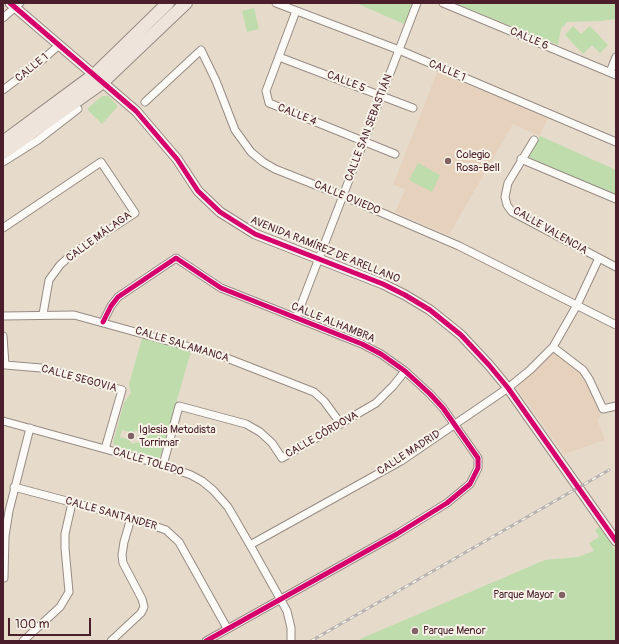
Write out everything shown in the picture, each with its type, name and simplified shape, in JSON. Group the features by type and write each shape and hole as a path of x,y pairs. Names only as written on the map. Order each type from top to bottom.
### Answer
{"highway":[{"path":"3,142 99,78 168,3"},
{"path":"3,153 99,78 186,3"}],"street":[{"name":"CALLE 1","path":"276,3 399,50 616,142"},
{"path":"399,50 417,3"},
{"name":"CALLE 6","path":"443,3 613,74"},
{"name":"AVENIDA RAMÍREZ DE ARELLANO","path":"15,5 136,111 172,154 198,191 220,212 255,234 383,284 430,310 473,347 508,388 616,541"},
{"path":"3,18 15,5"},
{"name":"CALLE 4","path":"296,11 266,91 269,103 395,154"},
{"name":"CALLE 1","path":"3,90 40,62 59,45"},
{"name":"CALLE OVIEDO","path":"146,102 201,50 216,81 235,130 251,152 274,169 343,196 459,246 616,325"},
{"name":"CALLE SAN SEBASTIÁN","path":"296,318 399,50"},
{"name":"CALLE 5","path":"279,57 413,108"},
{"path":"613,74 616,57"},
{"path":"3,162 38,140 78,109"},
{"name":"CALLE VALENCIA","path":"534,140 521,159 506,190 506,201 512,212 616,267"},
{"path":"521,159 616,199"},
{"name":"CALLE MÁLAGA","path":"3,228 101,162 135,213 60,265 49,280 43,314"},
{"name":"CALLE ALHAMBRA","path":"103,322 111,306 118,297 176,258 221,288 362,344 381,354 405,370 430,394 478,458 478,468 470,484 447,503 397,534 280,598 206,641"},
{"name":"CALLE MADRID","path":"250,545 401,460 508,388 530,370 553,347 577,305 599,258"},
{"name":"CALLE SALAMANCA","path":"3,316 43,314 74,315 219,355 302,386 314,392 324,401 341,424"},
{"name":"CALLE SEGOVIA","path":"3,336 5,365 42,368 122,390 105,449"},
{"path":"553,347 583,370 589,379 603,409 616,406"},
{"name":"CALLE CÓRDOVA","path":"163,465 179,406 246,424 260,432 272,443 282,458 376,403 393,386 405,370"},
{"name":"CALLE TOLEDO","path":"3,421 163,465 191,475 213,490 228,507 280,598 290,620 291,641"},
{"path":"4,578 5,536 14,487 30,428"},
{"name":"CALLE SANTANDER","path":"14,487 131,518 160,527 173,535 179,542 227,628"},
{"path":"23,641 60,607 69,592 65,548 72,503"},
{"path":"111,641 141,613 144,607 142,599 123,564 122,555 124,542 131,518"}],"shaded area":[{"name":"Colegio Rosa-Bell","path":"437,72 548,118 540,136 513,124 449,235 395,212 405,189 393,185"},
{"path":"553,353 579,371 588,385 601,417 597,419 605,440 564,454 518,390 518,384 533,373"}],"green space":[{"path":"356,3 413,3 404,24"},
{"path":"454,3 616,3 616,19 567,22 561,29 558,45"},
{"path":"254,8 259,29 247,32 242,11"},
{"path":"573,26 581,34 590,26 608,45 600,53 592,45 583,54 565,35"},
{"path":"102,96 108,96 118,106 102,124 87,109"},
{"path":"540,136 616,170 616,196 530,159 529,156"},
{"path":"418,163 440,175 432,192 409,180"},
{"path":"142,338 191,351 161,456 158,458 117,447 113,443 124,403 131,393 129,384","holes":["122,430 134,433 135,430 143,435 140,443 130,443 131,440 120,437"]},
{"path":"599,527 616,551 616,641 362,641 360,639 545,560 578,557 594,551 589,543 599,537 595,530"}],"railway":[{"path":"311,641 609,470"}],"cycle path":[{"path":"10,3 136,111 177,159 198,191 220,212 255,234 383,284 405,295 430,310 461,335 508,388 616,541"},
{"path":"103,322 111,306 118,297 176,258 221,288 362,344 381,354 405,371 430,394 443,408 478,458 478,468 470,484 447,503 397,534 206,641"}],"place":[{"name":"Colegio Rosa-Bell","path":"448,161"},
{"name":"Iglesia Metodista Torrimar","path":"131,436"},
{"name":"Parque Mayor","path":"562,595"},
{"name":"Parque Menor","path":"415,631"}]}
